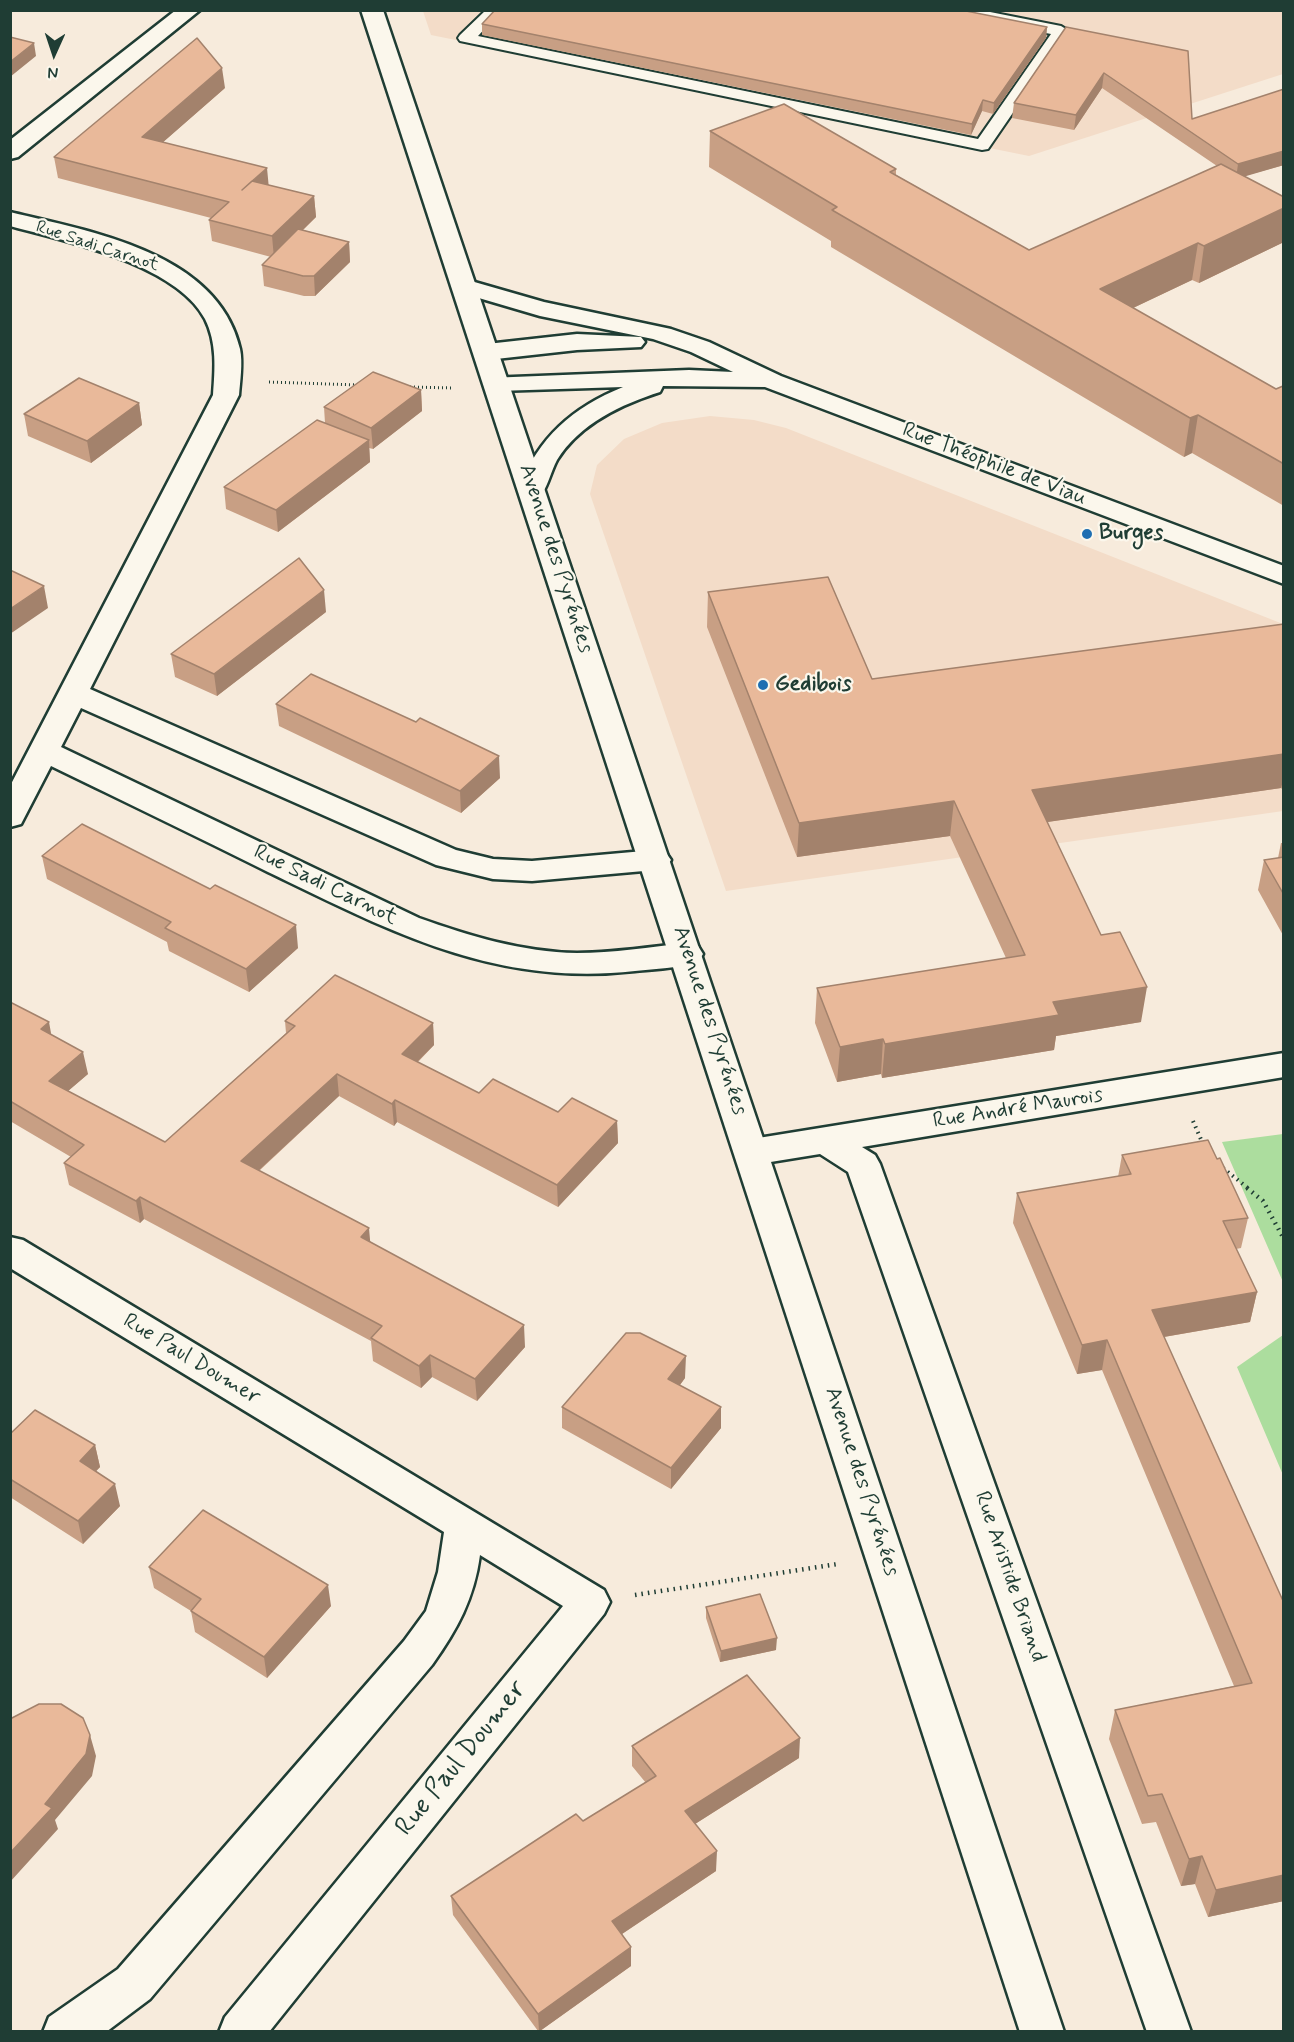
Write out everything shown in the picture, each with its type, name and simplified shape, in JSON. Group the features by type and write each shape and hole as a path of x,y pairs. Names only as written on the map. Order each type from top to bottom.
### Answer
{"street":[{"path":"10,152 190,10"},
{"name":"Avenue des Pyrénées","path":"372,10 687,954 1042,2031"},
{"name":"Rue Sadi Carnot","path":"10,219 151,261 183,280 208,303 221,322 229,345 229,381 226,395 44,751 408,926 463,945 514,957 576,964 687,954"},
{"name":"Rue Théophile de Viau","path":"464,286 540,309 622,324 700,347 771,381 1284,576"},
{"name":"Rue Théophile de Viau","path":"487,352 577,342 700,347"},
{"name":"Rue Théophile de Viau","path":"498,386 689,378 771,381"},
{"name":"Rue Théophile de Viau","path":"532,488 545,458 568,430 602,407 643,389 689,378"},
{"path":"73,693 447,858 493,868 532,871 655,860"},
{"path":"10,817 44,751"},
{"name":"Rue André Maurois","path":"752,1152 1284,1065"},
{"name":"Rue Aristide Briand","path":"825,1140 863,1164 1169,2031"},
{"name":"Rue Paul Doumer","path":"10,1250 590,1602 241,2031"},
{"path":"65,2031 90,2017 134,1984 417,1653 442,1618 458,1572 464,1525"}],"lane":[{"path":"495,10 466,38 982,145 1061,31 953,10"}],"path":[{"path":"229,381 369,386"},
{"path":"403,387 498,386"},
{"path":"1176,1083 1204,1146"},
{"path":"1218,1164 1263,1201 1284,1239"},
{"path":"590,1602 886,1556"}],"shaded area":[{"path":"423,11 1283,11 1283,74 1029,156 431,35"},
{"path":"710,416 754,420 786,428 1283,624 1283,811 726,891 590,494 597,465 624,439 662,423"}],"green space":[{"path":"1284,1134 1283,1282 1222,1142"},
{"path":"1283,1335 1283,1475 1237,1367"}],"building":[{"path":"495,10 961,10 1047,27 994,103 983,100 972,124 482,24"},
{"path":"1066,27 1188,51 1192,119 1284,89 1284,151 1238,164 1104,73 1076,115 1014,103"},
{"path":"10,37 34,43 10,62"},
{"path":"197,38 222,68 142,137 267,168 252,181 314,196 272,236 209,220 229,202 54,157"},
{"path":"784,104 896,169 890,172 1029,250 1221,164 1284,197 1284,208 1204,246 1198,243 1100,289 1276,389 1284,386 1284,464 1198,415 1190,418 832,210 837,207 710,131"},
{"path":"298,229 349,242 314,276 303,276 262,265"},
{"path":"373,372 421,390 371,428 324,407"},
{"path":"79,378 139,403 87,441 24,414"},
{"path":"317,420 369,440 276,510 224,487"},
{"path":"299,558 324,590 214,674 171,654"},
{"path":"10,570 44,586 10,609"},
{"path":"828,577 872,679 1284,624 1284,754 1032,790 1101,935 1120,932 1147,987 1053,1002 1059,1015 885,1044 883,1039 840,1047 817,988 1025,955 954,801 799,823 708,592"},
{"path":"311,674 416,722 420,718 499,756 460,791 276,704"},
{"path":"82,824 210,889 215,885 296,925 246,969 165,928 171,922 42,856"},
{"path":"1284,857 1284,895 1264,860"},
{"path":"335,975 433,1023 402,1054 479,1093 493,1079 558,1112 572,1098 617,1121 557,1185 395,1100 392,1104 337,1074 241,1161 369,1228 361,1237 524,1325 475,1379 430,1355 419,1366 371,1338 382,1326 140,1197 136,1201 64,1163 84,1145 10,1101 10,1002 49,1022 41,1029 83,1052 49,1081 165,1142 295,1026 285,1021"},
{"path":"1208,1140 1217,1159 1220,1158 1248,1218 1223,1221 1257,1292 1152,1310 1284,1603 1284,1875 1216,1890 1202,1856 1189,1859 1162,1794 1148,1796 1115,1710 1252,1683 1107,1340 1082,1345 1017,1193 1131,1174 1122,1155"},
{"path":"626,1333 640,1333 686,1356 668,1379 721,1407 671,1468 562,1407"},
{"path":"35,1410 95,1445 80,1461 115,1484 78,1521 10,1479 10,1434"},
{"path":"203,1510 328,1585 264,1657 191,1611 201,1599 149,1567"},
{"path":"760,1594 777,1638 721,1651 706,1607"},
{"path":"747,1675 800,1738 685,1811 717,1851 612,1921 631,1947 538,2014 451,1896 576,1814 583,1821 656,1776 632,1746"},
{"path":"39,1704 61,1704 83,1718 90,1735 86,1754 45,1804 52,1808 10,1853 10,1719"}],"place":[{"name":"Burges","path":"1087,534"},
{"name":"Gedibois","path":"763,685"}]}
